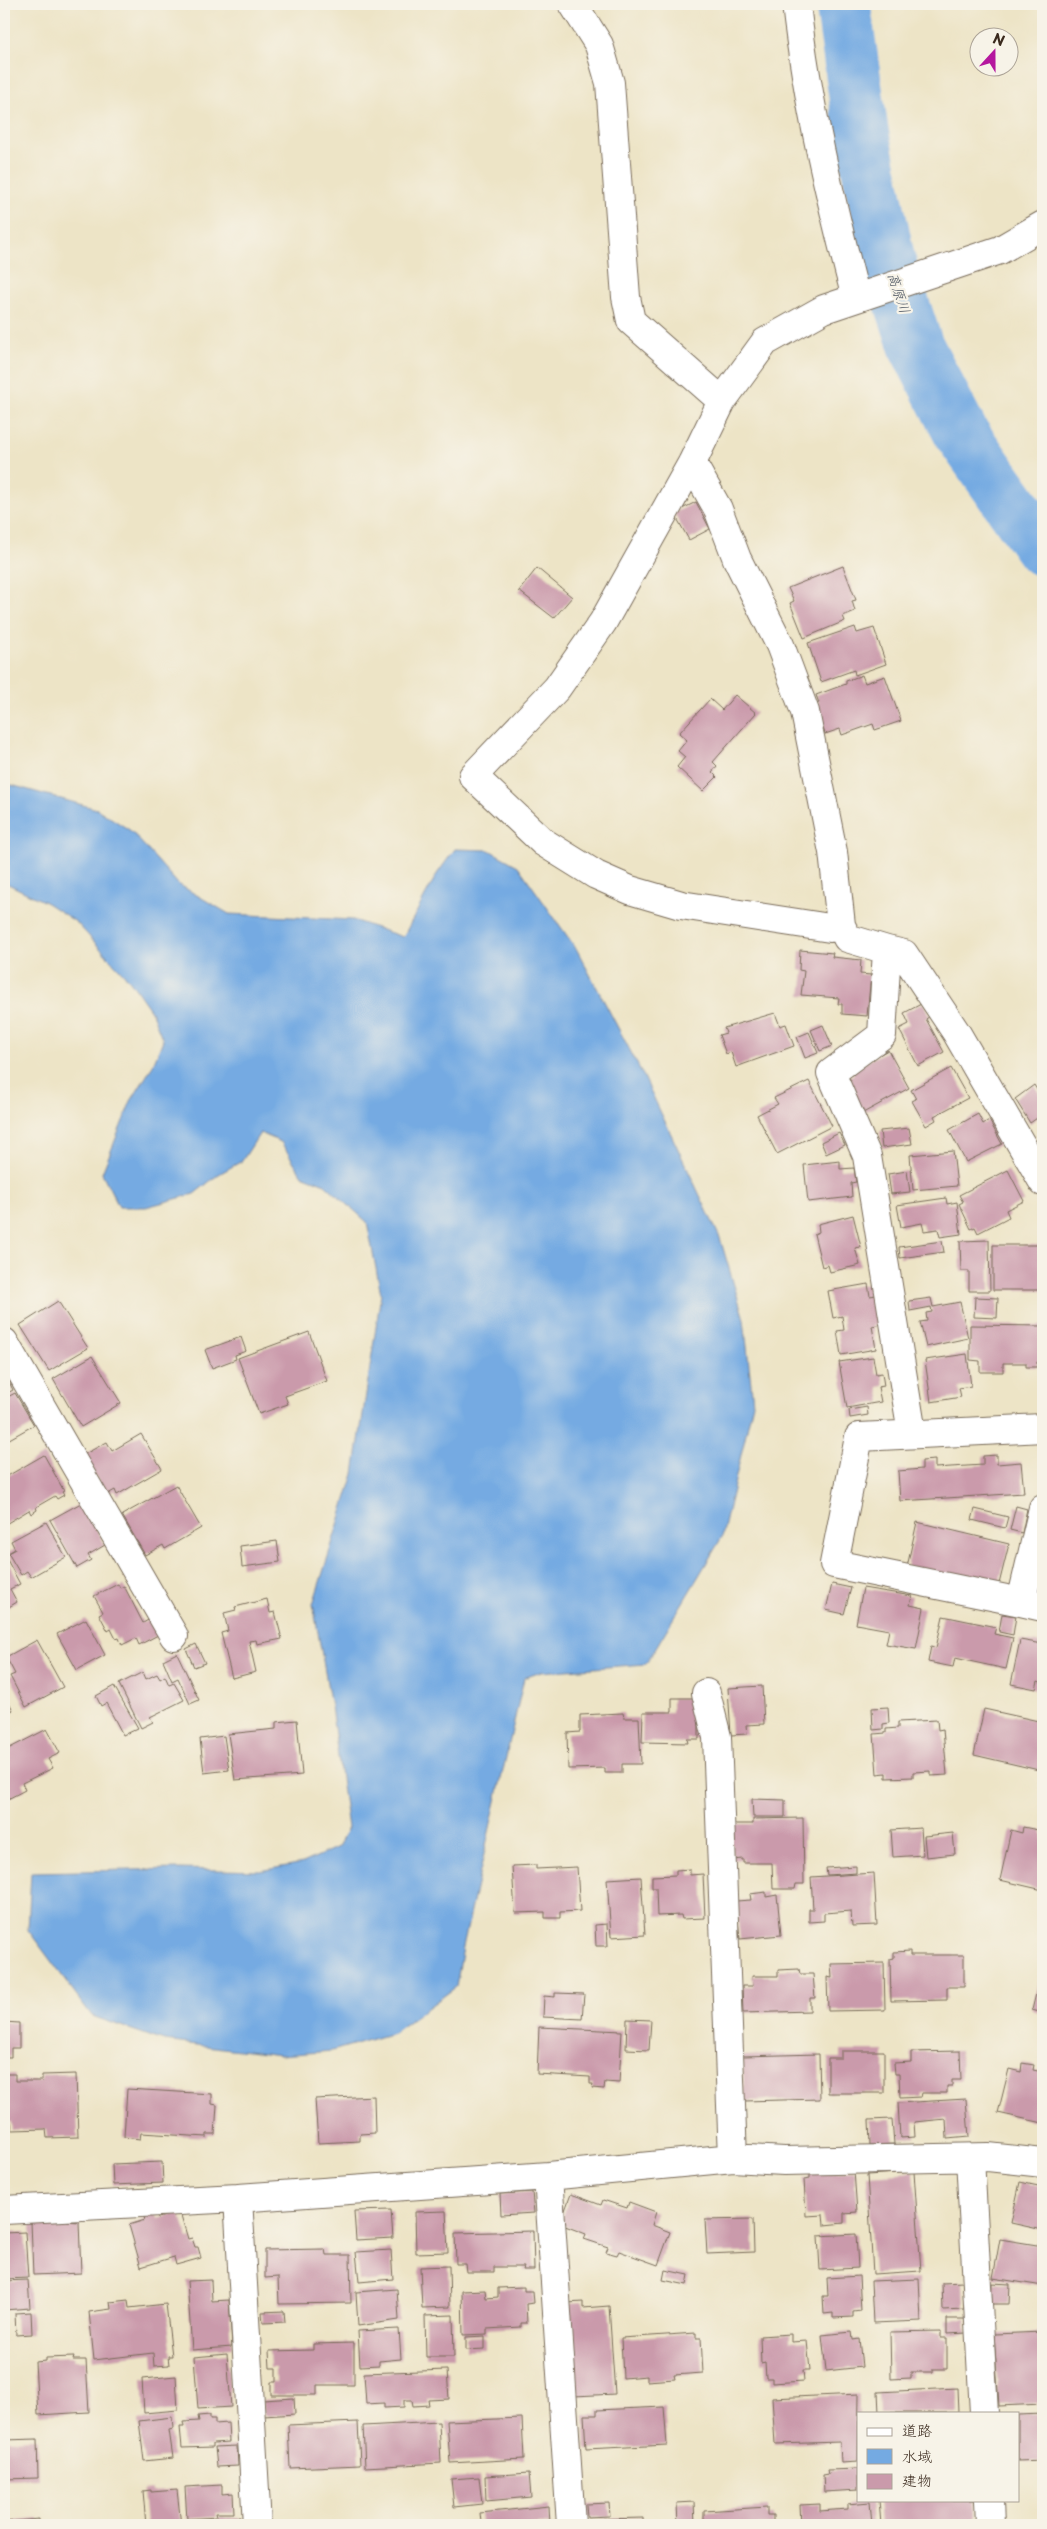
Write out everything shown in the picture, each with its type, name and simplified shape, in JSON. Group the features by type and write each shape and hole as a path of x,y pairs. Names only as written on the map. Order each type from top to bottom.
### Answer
{"street":[{"path":"573,4 599,45 610,83 626,297 631,321 722,401"},
{"path":"796,4 802,52 835,219 856,298"},
{"path":"841,925 830,928 681,906 630,890 596,875 543,842 474,776 557,688 603,622 692,463 722,401 765,342 824,309 1000,250 1043,225"},
{"path":"692,463 718,509 737,559 780,645 805,712 833,852 841,925 848,938 904,954 956,1032 1043,1182"},
{"path":"887,950 882,1034 832,1073 867,1156 912,1433"},
{"path":"4,1342 174,1636"},
{"path":"1043,1428 859,1437 834,1564 1032,1604 1043,1508"},
{"path":"706,1693 717,1737 733,2158"},
{"path":"4,2210 238,2198 548,2176 733,2158 784,2161 988,2157 1043,2163"},
{"path":"970,2158 984,2412"},
{"path":"548,2176 571,2525"},
{"path":"238,2198 257,2525"},
{"path":"989,2502 990,2525"}],"water":[{"path":"4,783 97,809 131,831 178,884 229,914 353,920 403,937 437,874 455,849 489,850 518,866 577,950 644,1077 720,1238 744,1319 753,1403 722,1537 646,1664 541,1672 524,1678 464,1942 456,1987 393,2033 332,2051 281,2055 164,2041 92,2016 28,1930 31,1872 180,1869 260,1871 303,1863 338,1847 348,1828 331,1706 313,1604 354,1474 381,1294 367,1222 325,1184 302,1175 281,1142 260,1133 242,1161 219,1174 194,1194 146,1207 119,1207 102,1173 131,1101 152,1067 163,1040 151,1011 130,981 76,922 47,903 4,882"}],"building":[{"path":"696,502 710,529 689,540 674,513"},
{"path":"843,566 856,600 852,601 855,611 843,616 845,621 804,638 790,603 794,601 788,588"},
{"path":"537,568 572,597 554,618 519,591"},
{"path":"855,627 857,633 874,628 886,664 855,675 854,670 821,682 808,643"},
{"path":"862,675 865,683 885,676 901,721 875,730 873,724 842,735 840,729 825,734 815,704 819,703 816,695 846,684 846,681"},
{"path":"735,695 756,713 713,762 717,766 712,772 717,777 703,791 677,767 685,757 678,751 687,740 679,733 710,699 722,710"},
{"path":"800,950 833,953 832,957 861,960 860,974 871,975 867,1016 842,1014 842,1004 838,1004 839,998 801,995 804,971 799,970"},
{"path":"923,1003 930,1016 926,1019 944,1052 918,1066 899,1029 909,1024 904,1013"},
{"path":"775,1013 780,1026 786,1024 794,1046 736,1067 731,1052 726,1054 719,1035 726,1033 724,1028"},
{"path":"823,1025 832,1046 820,1051 811,1030"},
{"path":"809,1032 818,1053 805,1058 797,1037"},
{"path":"888,1050 909,1088 863,1113 847,1083 851,1081 849,1077 854,1074 852,1070"},
{"path":"951,1068 968,1098 934,1116 936,1120 926,1126 912,1101 916,1099 911,1090"},
{"path":"809,1081 832,1126 777,1154 757,1115 778,1104 774,1098"},
{"path":"1034,1085 1043,1099 1043,1114 1030,1123 1015,1099"},
{"path":"978,1114 983,1124 989,1120 1002,1144 966,1162 949,1130"},
{"path":"909,1128 912,1144 882,1148 880,1131"},
{"path":"839,1133 845,1145 826,1154 821,1142"},
{"path":"953,1151 957,1186 913,1190 910,1155"},
{"path":"840,1161 840,1169 854,1168 856,1182 851,1183 852,1197 808,1202 804,1165"},
{"path":"1008,1170 1024,1201 1006,1210 1009,1217 978,1233 975,1227 971,1229 959,1204 963,1202 959,1195"},
{"path":"907,1171 910,1192 891,1194 888,1174"},
{"path":"946,1198 947,1204 957,1202 961,1234 940,1237 938,1229 924,1231 922,1223 901,1227 897,1205"},
{"path":"853,1215 861,1247 855,1248 860,1265 830,1272 828,1265 822,1267 814,1234 819,1232 818,1224"},
{"path":"989,1240 990,1291 969,1291 969,1271 961,1271 960,1241"},
{"path":"942,1241 944,1252 900,1258 899,1247"},
{"path":"993,1245 1043,1245 1043,1290 993,1290"},
{"path":"868,1284 870,1296 876,1295 882,1324 872,1326 876,1349 841,1355 837,1331 844,1330 842,1316 833,1318 828,1291"},
{"path":"975,1297 998,1298 997,1318 974,1317"},
{"path":"931,1298 933,1307 960,1302 968,1338 926,1347 920,1322 927,1321 926,1313 932,1312 931,1307 910,1311 909,1301"},
{"path":"58,1301 88,1348 49,1371 20,1325"},
{"path":"970,1325 1043,1326 1043,1362 1037,1362 1037,1367 1026,1367 1026,1363 1003,1363 1003,1372 980,1372 980,1361 970,1360"},
{"path":"309,1332 327,1381 285,1396 288,1404 259,1414 238,1358"},
{"path":"241,1337 246,1351 235,1355 236,1359 212,1368 205,1350"},
{"path":"967,1354 971,1386 959,1388 961,1397 931,1402 925,1360"},
{"path":"92,1356 121,1403 81,1427 53,1379"},
{"path":"873,1357 876,1374 882,1373 884,1386 878,1387 881,1402 847,1408 839,1362"},
{"path":"4,1372 13,1390 4,1395"},
{"path":"15,1393 34,1425 4,1442 4,1399"},
{"path":"867,1407 868,1415 850,1418 849,1410"},
{"path":"141,1434 162,1469 117,1495 115,1490 106,1495 83,1455 107,1442 112,1451"},
{"path":"44,1455 64,1491 62,1492 64,1495 57,1499 55,1496 36,1507 37,1510 31,1514 29,1510 4,1525 4,1478"},
{"path":"997,1455 997,1464 1021,1462 1024,1493 900,1501 898,1471 922,1469 922,1461 935,1460 935,1468 983,1465 983,1456"},
{"path":"176,1485 201,1528 165,1549 163,1545 145,1555 122,1515"},
{"path":"81,1503 105,1545 88,1555 91,1560 77,1568 50,1520"},
{"path":"1016,1506 1027,1509 1022,1533 1010,1530"},
{"path":"975,1509 1008,1517 1005,1528 972,1520"},
{"path":"46,1522 66,1557 31,1577 27,1571 21,1575 8,1553 15,1549 11,1541"},
{"path":"917,1522 1009,1544 998,1588 907,1567"},
{"path":"277,1541 280,1562 242,1567 240,1546"},
{"path":"4,1554 20,1584 10,1589 17,1602 4,1610"},
{"path":"118,1584 120,1588 124,1586 143,1623 150,1619 158,1635 139,1645 136,1638 122,1645 119,1638 116,1639 111,1629 108,1631 99,1614 103,1612 94,1596"},
{"path":"832,1584 851,1588 844,1614 826,1610"},
{"path":"863,1588 912,1596 910,1605 924,1608 916,1649 886,1644 889,1630 856,1624"},
{"path":"267,1599 270,1613 275,1612 282,1639 257,1644 256,1640 249,1641 256,1672 232,1678 221,1633 228,1631 224,1613 236,1610 235,1607"},
{"path":"1002,1614 1016,1616 1013,1635 999,1632"},
{"path":"943,1616 996,1627 994,1634 1013,1638 1006,1669 955,1658 953,1667 928,1662 931,1646 936,1648"},
{"path":"86,1619 105,1655 77,1670 57,1634"},
{"path":"37,1640 63,1687 26,1707 10,1676 15,1674 6,1657"},
{"path":"1020,1640 1043,1644 1043,1683 1038,1681 1036,1689 1011,1684"},
{"path":"196,1644 205,1663 194,1667 186,1649"},
{"path":"177,1653 199,1700 190,1704 178,1678 172,1681 163,1660"},
{"path":"143,1672 146,1679 157,1674 160,1679 165,1676 169,1685 174,1683 184,1700 150,1717 153,1722 141,1728 119,1684"},
{"path":"114,1686 138,1728 123,1735 106,1703 101,1706 96,1696"},
{"path":"762,1686 764,1724 746,1725 747,1734 731,1735 728,1688"},
{"path":"4,1693 13,1710 4,1716"},
{"path":"672,1698 699,1698 699,1739 687,1739 688,1743 642,1742 643,1712 672,1712"},
{"path":"888,1707 889,1723 883,1724 883,1729 873,1730 872,1708"},
{"path":"984,1709 1043,1722 1043,1771 974,1755"},
{"path":"623,1713 624,1718 639,1718 641,1764 622,1764 622,1773 605,1773 605,1768 568,1769 567,1733 580,1732 580,1715"},
{"path":"297,1720 302,1775 235,1780 228,1734 276,1729 276,1722"},
{"path":"937,1720 938,1730 943,1729 947,1775 931,1776 931,1771 913,1772 913,1777 886,1778 886,1773 877,1774 874,1734 886,1733 886,1729 898,1728 898,1722"},
{"path":"47,1729 60,1753 48,1759 53,1768 22,1783 25,1790 4,1801 4,1751"},
{"path":"224,1736 229,1770 204,1773 200,1739"},
{"path":"752,1799 785,1800 785,1817 753,1817"},
{"path":"803,1818 804,1884 796,1884 795,1889 773,1889 772,1863 743,1863 743,1859 732,1860 732,1824 753,1824 753,1819"},
{"path":"1023,1827 1043,1831 1043,1890 1000,1880 1011,1830 1022,1833"},
{"path":"921,1828 923,1855 893,1857 891,1830"},
{"path":"953,1833 955,1854 926,1857 924,1836"},
{"path":"536,1865 536,1869 577,1867 580,1911 560,1912 560,1918 545,1918 545,1912 515,1913 512,1866"},
{"path":"856,1866 856,1873 827,1875 826,1868"},
{"path":"690,1869 690,1875 703,1874 705,1918 682,1919 681,1915 657,1916 656,1888 652,1888 652,1876 676,1875 676,1870"},
{"path":"874,1873 877,1925 852,1926 851,1911 824,1913 824,1921 809,1922 809,1909 813,1909 811,1877"},
{"path":"641,1877 645,1935 611,1937 607,1879"},
{"path":"766,1892 766,1897 777,1895 781,1935 740,1939 736,1901 751,1900 750,1894"},
{"path":"607,1924 608,1946 596,1946 595,1925"},
{"path":"910,1951 910,1955 964,1955 964,1987 947,1987 947,2000 891,2001 890,1959 894,1958 894,1952"},
{"path":"884,1963 885,2010 828,2011 827,1977 832,1978 831,1964"},
{"path":"1043,1965 1043,2013 1032,2010"},
{"path":"799,1969 800,1974 813,1974 815,1998 810,1998 810,2011 743,2013 742,1986 753,1986 752,1976 778,1976 778,1970"},
{"path":"555,1993 584,1994 582,2019 543,2017 544,1996 555,1997"},
{"path":"627,2019 651,2020 649,2050 626,2049"},
{"path":"4,2022 19,2023 19,2048 11,2048 11,2057 4,2057"},
{"path":"539,2027 622,2031 619,2083 605,2082 604,2089 592,2088 593,2084 590,2084 590,2077 537,2074"},
{"path":"841,2051 884,2051 884,2093 828,2093 828,2058 841,2058"},
{"path":"960,2051 961,2080 952,2080 952,2086 947,2086 947,2093 922,2093 921,2097 900,2098 899,2074 895,2074 894,2063 911,2062 911,2052"},
{"path":"819,2054 820,2099 744,2101 743,2056"},
{"path":"1022,2063 1034,2065 1033,2070 1043,2072 1043,2123 998,2113 1009,2069 1021,2072"},
{"path":"4,2074 15,2074 15,2081 42,2081 42,2075 76,2074 78,2137 47,2138 46,2129 12,2130 11,2122 4,2123"},
{"path":"127,2089 212,2094 212,2104 217,2105 215,2134 207,2134 207,2137 141,2133 140,2139 124,2137"},
{"path":"374,2096 375,2133 360,2134 360,2141 318,2143 315,2099"},
{"path":"966,2099 969,2137 947,2139 946,2119 914,2122 915,2137 900,2138 898,2103"},
{"path":"892,2119 894,2144 870,2145 869,2120"},
{"path":"162,2162 163,2183 113,2185 112,2164"},
{"path":"854,2171 857,2212 844,2213 844,2223 824,2225 823,2215 806,2216 804,2179 810,2178 810,2173"},
{"path":"914,2172 921,2271 873,2274 867,2175"},
{"path":"1020,2182 1043,2187 1043,2230 1011,2223"},
{"path":"532,2192 534,2213 501,2215 500,2194"},
{"path":"571,2194 601,2205 603,2200 627,2208 629,2202 656,2212 652,2225 670,2232 658,2265 619,2251 617,2255 606,2252 608,2247 584,2239 586,2234 560,2224"},
{"path":"391,2210 393,2238 356,2240 354,2211"},
{"path":"156,2211 158,2218 180,2212 188,2239 192,2238 195,2247 198,2247 201,2258 176,2265 174,2257 141,2267 129,2225 145,2220 143,2214"},
{"path":"446,2211 448,2252 416,2253 415,2212"},
{"path":"41,2219 67,2219 67,2221 79,2222 81,2273 33,2275 31,2222 40,2222"},
{"path":"753,2219 754,2252 707,2254 705,2220"},
{"path":"533,2231 534,2270 523,2270 524,2267 494,2267 494,2272 466,2272 465,2264 456,2264 455,2233"},
{"path":"25,2232 28,2278 4,2279 4,2233"},
{"path":"856,2234 858,2268 820,2270 818,2236"},
{"path":"1000,2239 1043,2246 1043,2286 993,2278"},
{"path":"325,2249 326,2255 350,2255 351,2303 279,2304 278,2277 265,2278 265,2250"},
{"path":"391,2250 393,2279 359,2282 356,2252"},
{"path":"449,2266 450,2307 422,2308 420,2267"},
{"path":"665,2270 689,2275 687,2285 663,2280"},
{"path":"859,2276 861,2311 853,2312 853,2317 833,2318 833,2313 824,2314 823,2296 828,2296 827,2278"},
{"path":"919,2279 921,2321 873,2323 871,2281"},
{"path":"28,2280 30,2308 4,2310 4,2281"},
{"path":"211,2280 212,2301 229,2300 232,2347 192,2350 187,2281"},
{"path":"963,2282 964,2309 943,2310 942,2283"},
{"path":"992,2283 1010,2284 1009,2304 991,2304"},
{"path":"524,2287 524,2291 533,2291 534,2303 526,2304 527,2323 521,2323 521,2327 487,2329 487,2334 463,2335 462,2291 485,2290 486,2298 498,2297 498,2288"},
{"path":"397,2289 399,2320 358,2326 356,2292"},
{"path":"128,2300 129,2308 166,2304 172,2356 168,2356 169,2365 154,2366 153,2353 94,2360 89,2312 111,2309 110,2302"},
{"path":"583,2302 583,2308 609,2306 615,2394 574,2396 567,2303"},
{"path":"284,2311 285,2322 263,2323 262,2312"},
{"path":"31,2312 32,2334 16,2335 15,2313"},
{"path":"453,2315 454,2357 426,2357 425,2316"},
{"path":"947,2319 966,2319 967,2333 947,2334"},
{"path":"399,2329 401,2359 379,2361 379,2365 360,2366 358,2331"},
{"path":"941,2331 941,2338 947,2338 947,2369 933,2369 933,2372 911,2372 911,2378 891,2379 890,2332"},
{"path":"852,2332 853,2340 859,2339 862,2367 826,2371 822,2335"},
{"path":"1043,2332 1043,2404 999,2406 994,2334"},
{"path":"696,2333 696,2338 701,2338 703,2373 674,2375 675,2379 647,2381 647,2376 623,2378 621,2338"},
{"path":"791,2334 791,2342 807,2341 810,2370 803,2370 804,2381 772,2383 772,2378 766,2378 765,2362 761,2363 760,2336"},
{"path":"485,2336 485,2349 466,2350 466,2337"},
{"path":"354,2343 354,2385 317,2385 317,2395 271,2395 271,2382 276,2382 276,2368 270,2368 269,2351 313,2350 313,2344"},
{"path":"227,2354 231,2407 198,2409 194,2357"},
{"path":"74,2357 73,2360 86,2360 89,2412 38,2415 35,2362 46,2361 46,2358"},
{"path":"447,2370 449,2399 428,2400 429,2405 413,2406 412,2400 404,2400 404,2407 384,2408 384,2403 366,2404 364,2373"},
{"path":"176,2376 178,2410 144,2413 142,2379"},
{"path":"957,2388 958,2412 879,2412 878,2392"},
{"path":"859,2394 857,2462 841,2463 840,2442 775,2444 772,2398"},
{"path":"294,2398 295,2414 264,2416 263,2400"},
{"path":"664,2407 667,2445 586,2449 584,2415 597,2415 597,2410"},
{"path":"1043,2414 1043,2460 1020,2461 1020,2415"},
{"path":"210,2415 210,2419 215,2419 215,2424 228,2423 229,2442 213,2443 213,2447 182,2448 180,2427 184,2427 183,2422 199,2421 198,2416"},
{"path":"172,2417 173,2429 169,2430 173,2458 144,2461 139,2421"},
{"path":"522,2418 524,2459 450,2463 447,2421"},
{"path":"358,2422 360,2465 290,2468 288,2425"},
{"path":"439,2422 441,2463 365,2467 363,2426"},
{"path":"37,2439 38,2478 4,2479 4,2440"},
{"path":"237,2446 238,2466 217,2467 215,2447"},
{"path":"857,2469 857,2490 824,2492 823,2475 829,2474 828,2470"},
{"path":"529,2473 531,2497 486,2501 485,2476"},
{"path":"479,2477 482,2504 454,2507 451,2479"},
{"path":"222,2485 222,2494 233,2493 234,2513 216,2513 217,2517 187,2519 185,2487"},
{"path":"151,2490 151,2492 177,2490 181,2525 146,2525 143,2491"},
{"path":"694,2502 695,2525 678,2525 677,2503"},
{"path":"870,2502 872,2525 801,2525 800,2505 820,2504 820,2511 847,2509 847,2504"},
{"path":"879,2502 975,2502 977,2525 881,2525"},
{"path":"609,2503 610,2516 587,2517 586,2504"},
{"path":"549,2506 550,2525 466,2525 466,2523 481,2522 480,2513"},
{"path":"767,2507 767,2515 773,2515 773,2525 697,2525 697,2521 704,2521 704,2511"},
{"path":"240,2517 241,2525 218,2525 218,2518"},
{"path":"643,2518 643,2523 673,2523 673,2525 603,2525 603,2519"},
{"path":"39,2519 39,2525 4,2525 4,2522"}],"waterway":[{"name":"高原川","path":"843,4 861,131 888,261 916,346 961,433 1043,549"}]}
